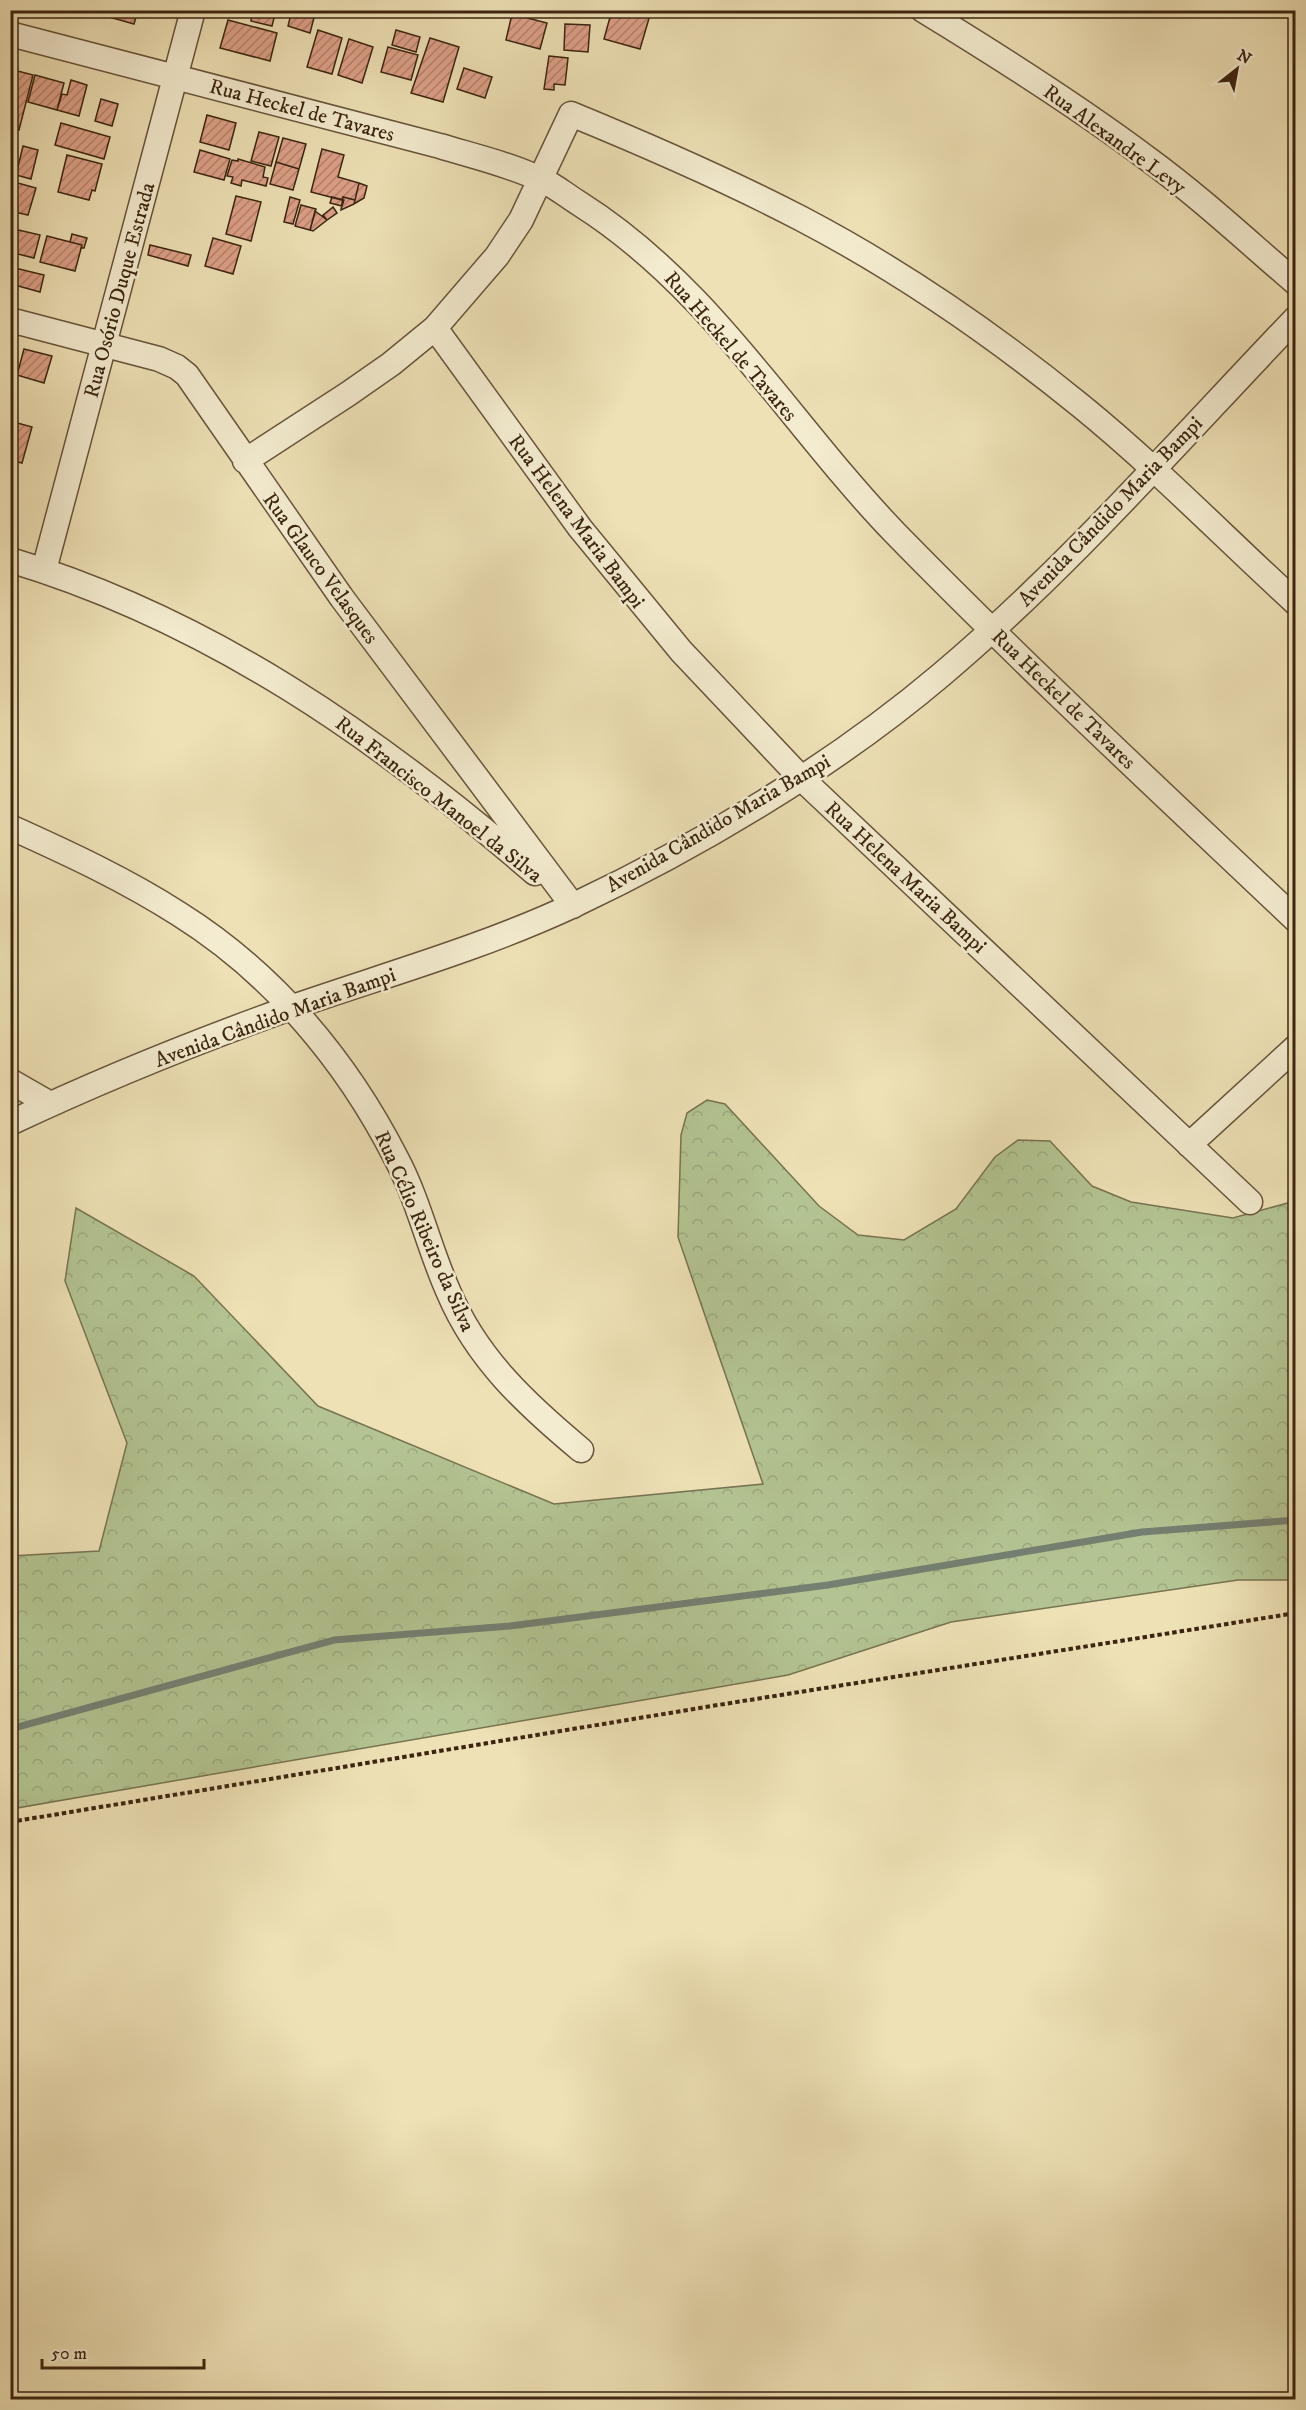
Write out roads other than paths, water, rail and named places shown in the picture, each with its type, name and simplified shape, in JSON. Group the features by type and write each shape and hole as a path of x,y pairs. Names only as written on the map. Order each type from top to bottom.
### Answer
{"street":[{"name":"Rua Osório Duque Estrada","path":"44,570 194,10"},
{"name":"Rua Alexandre Levy","path":"923,10 1067,101 1150,161 1296,283"},
{"name":"Rua Heckel de Tavares","path":"10,34 440,146 541,179 622,233 650,255 695,298 729,336 836,469 885,522 992,630 1296,920"},
{"path":"245,461 391,364 435,328 498,256 521,220 571,114 646,144 804,220 897,275 994,339 1082,407 1296,603"},
{"name":"Avenida Cândido Maria Bampi","path":"10,1124 50,1104 210,1037 493,940 573,906 638,874 801,778 879,724 938,678 992,630 1039,586 1296,318"},
{"name":"Rua Glauco Velasques","path":"10,320 159,359 177,367 187,375 245,461 414,697 573,906"},
{"name":"Rua Helena Maria Bampi","path":"435,328 534,466 639,602 681,651 801,778 1250,1202"},
{"name":"Rua Francisco Manoel da Silva","path":"10,560 44,570 136,608 224,649 305,696 392,756 479,825 573,906"},
{"name":"Rua Célio Ribeiro da Silva","path":"10,827 65,852 180,914 242,960 292,1007 341,1067 373,1114 411,1189 449,1293 476,1344 511,1387 581,1450"},
{"path":"1189,1145 1296,1047"},
{"path":"10,1082 50,1104"}],"waterway":[{"path":"10,1729 334,1640 510,1626 828,1585 1142,1532 1296,1520"}]}
